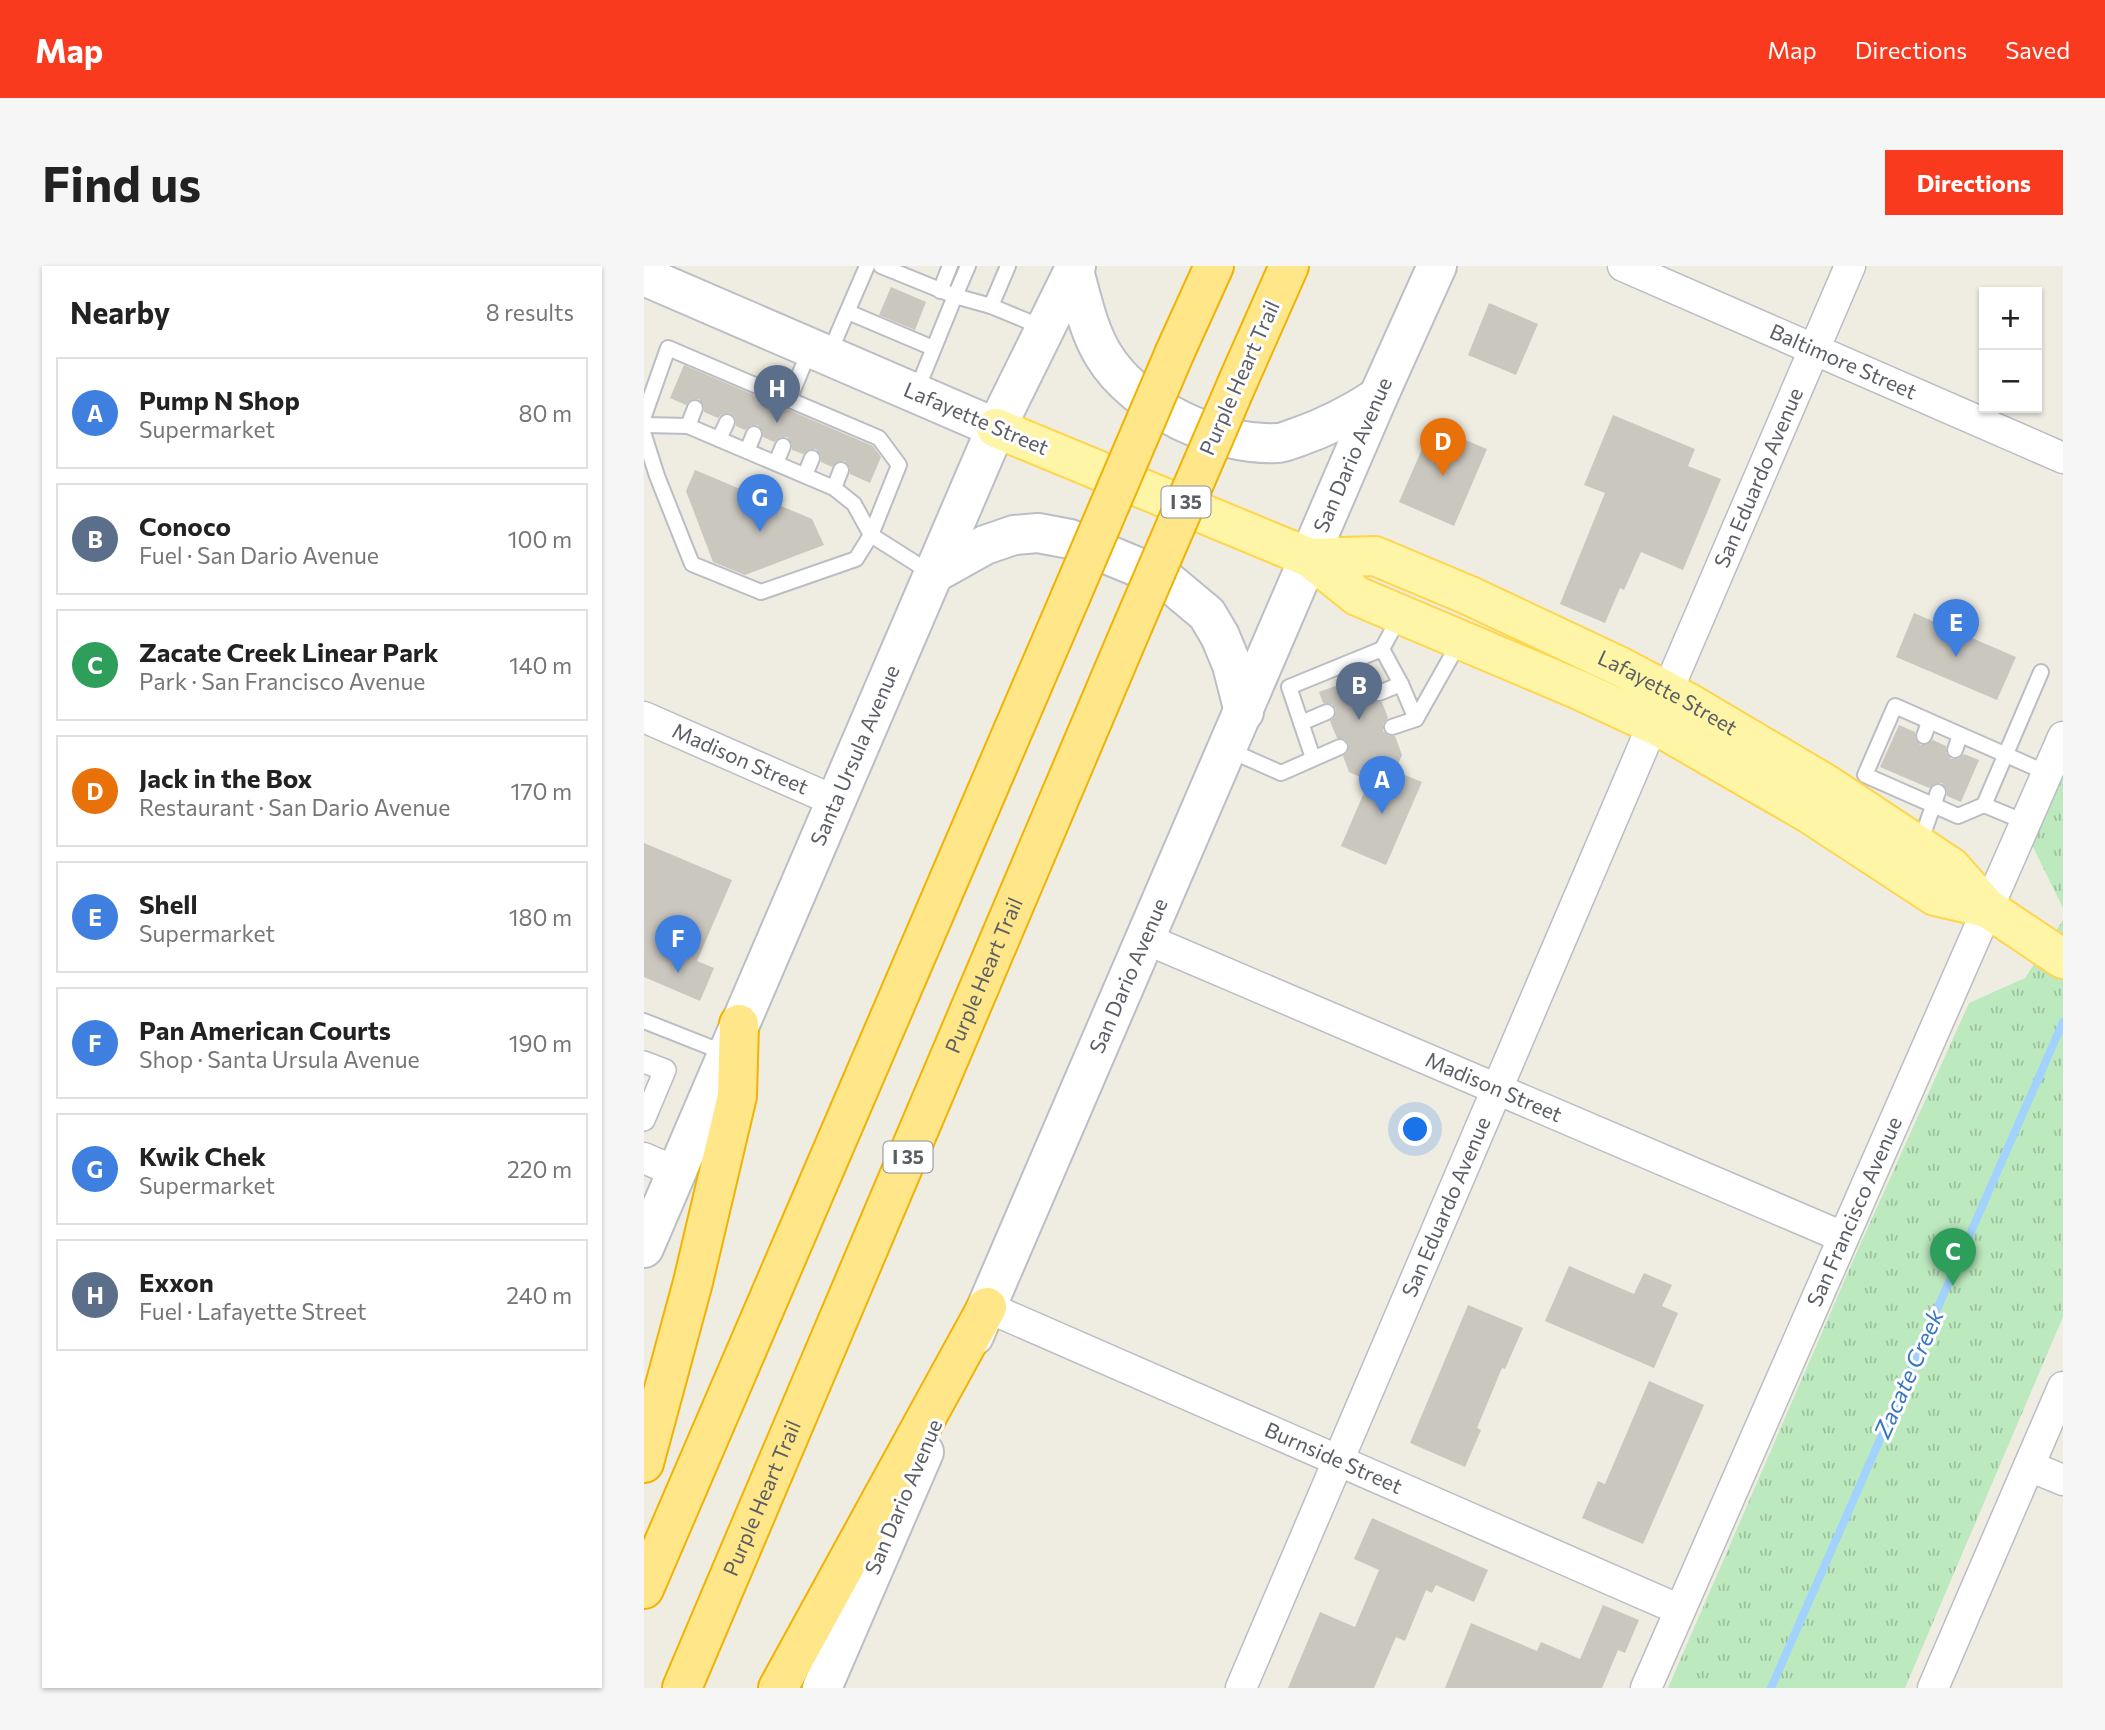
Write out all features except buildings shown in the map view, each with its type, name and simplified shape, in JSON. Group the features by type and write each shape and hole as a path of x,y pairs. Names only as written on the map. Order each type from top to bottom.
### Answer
{"highway":[{"path":"644,1589 1213,266"},
{"name":"Purple Heart Trail","path":"682,1688 1133,625 1289,266"},
{"path":"644,1463 694,1282 737,1096 733,1039"},
{"path":"778,1688 987,1307"}],"main road":[{"name":"San Dario Avenue","path":"830,1686 987,1307 1228,750 1268,689 1310,558 1437,266"},
{"path":"1075,268 1089,321 1103,356 1128,385 1160,411 1229,439 1279,443 1343,419 1378,397"},
{"name":"Santa Ursula Avenue","path":"644,1248 660,1165 733,1039 996,428 1075,268"},
{"name":"Lafayette Street","path":"644,276 996,428 1310,558 1357,596 1461,640 1745,734 1859,789 1919,845 1951,867 1987,908 2054,953"},
{"path":"933,574 985,545 1014,535 1038,533 1070,539 1164,578 1207,614 1233,665 1268,689"},
{"name":"Lafayette Street","path":"1310,558 1375,556 1468,595 1621,667 1660,708 1717,759 1810,814 1935,897 1987,908"}],"street":[{"name":"Baltimore Street","path":"1623,266 2063,458"},
{"name":"San Eduardo Avenue","path":"1241,1688 1495,1089 1850,266"},
{"name":"Madison Street","path":"644,717 835,801"},
{"name":"San Francisco Avenue","path":"1646,1688 2063,737"},
{"name":"Madison Street","path":"1146,939 1843,1237"},
{"path":"644,1062 665,1070 644,1120"},
{"name":"Burnside Street","path":"987,1307 1680,1610"},
{"path":"1933,1688 2063,1387"},
{"path":"2029,1466 2063,1480"}],"lane":[{"path":"795,405 820,352 848,312 867,266"},
{"path":"881,266 940,291 990,306 1046,329"},
{"path":"940,291 950,266"},
{"path":"916,394 968,266"},
{"path":"990,306 1008,266"},
{"path":"848,312 933,348"},
{"path":"644,416 668,348 711,370 828,420 879,438 899,465 871,535 856,559 761,592 692,564 644,435"},
{"path":"688,426 695,408"},
{"path":"719,439 727,422"},
{"path":"644,425 688,426 834,488 854,504 871,535 933,574"},
{"path":"747,451 754,434"},
{"path":"776,463 783,446"},
{"path":"805,475 812,458"},
{"path":"834,488 841,470"},
{"path":"1314,758 1301,723 1268,689 1382,649 1401,614"},
{"path":"1392,727 1416,719 1461,640"},
{"path":"1382,649 1416,719"},
{"path":"2041,672 2004,755 1984,805 1958,816 1936,799 1904,785 1859,789 1895,706 1929,722 2004,755 2047,773"},
{"path":"1379,693 1401,684"},
{"path":"1301,723 1327,712"},
{"path":"1924,736 1929,722"},
{"path":"1955,750 1960,735"},
{"path":"1228,750 1281,773 1340,747"},
{"path":"1919,845 1936,799"},
{"path":"1984,805 2025,822"},
{"path":"644,1021 733,1039"}],"green space":[{"path":"2063,774 2063,908 2032,845"},
{"path":"2063,920 2063,1317 1905,1688 1668,1688 1856,1254 1969,1003 2025,978"}],"waterway":[{"name":"Zacate Creek","path":"1771,1688 2063,1022"}],"place":[{"name":"Exxon","path":"777,423"},
{"name":"Jack in the Box","path":"1443,476"},
{"name":"Kwik Chek","path":"760,532"},
{"name":"Shell","path":"1956,657"},
{"name":"Conoco","path":"1359,720"},
{"name":"Pump N Shop","path":"1382,814"},
{"name":"Pan American Courts","path":"678,973"},
{"name":"Zacate Creek Linear Park","path":"1953,1286"}]}
